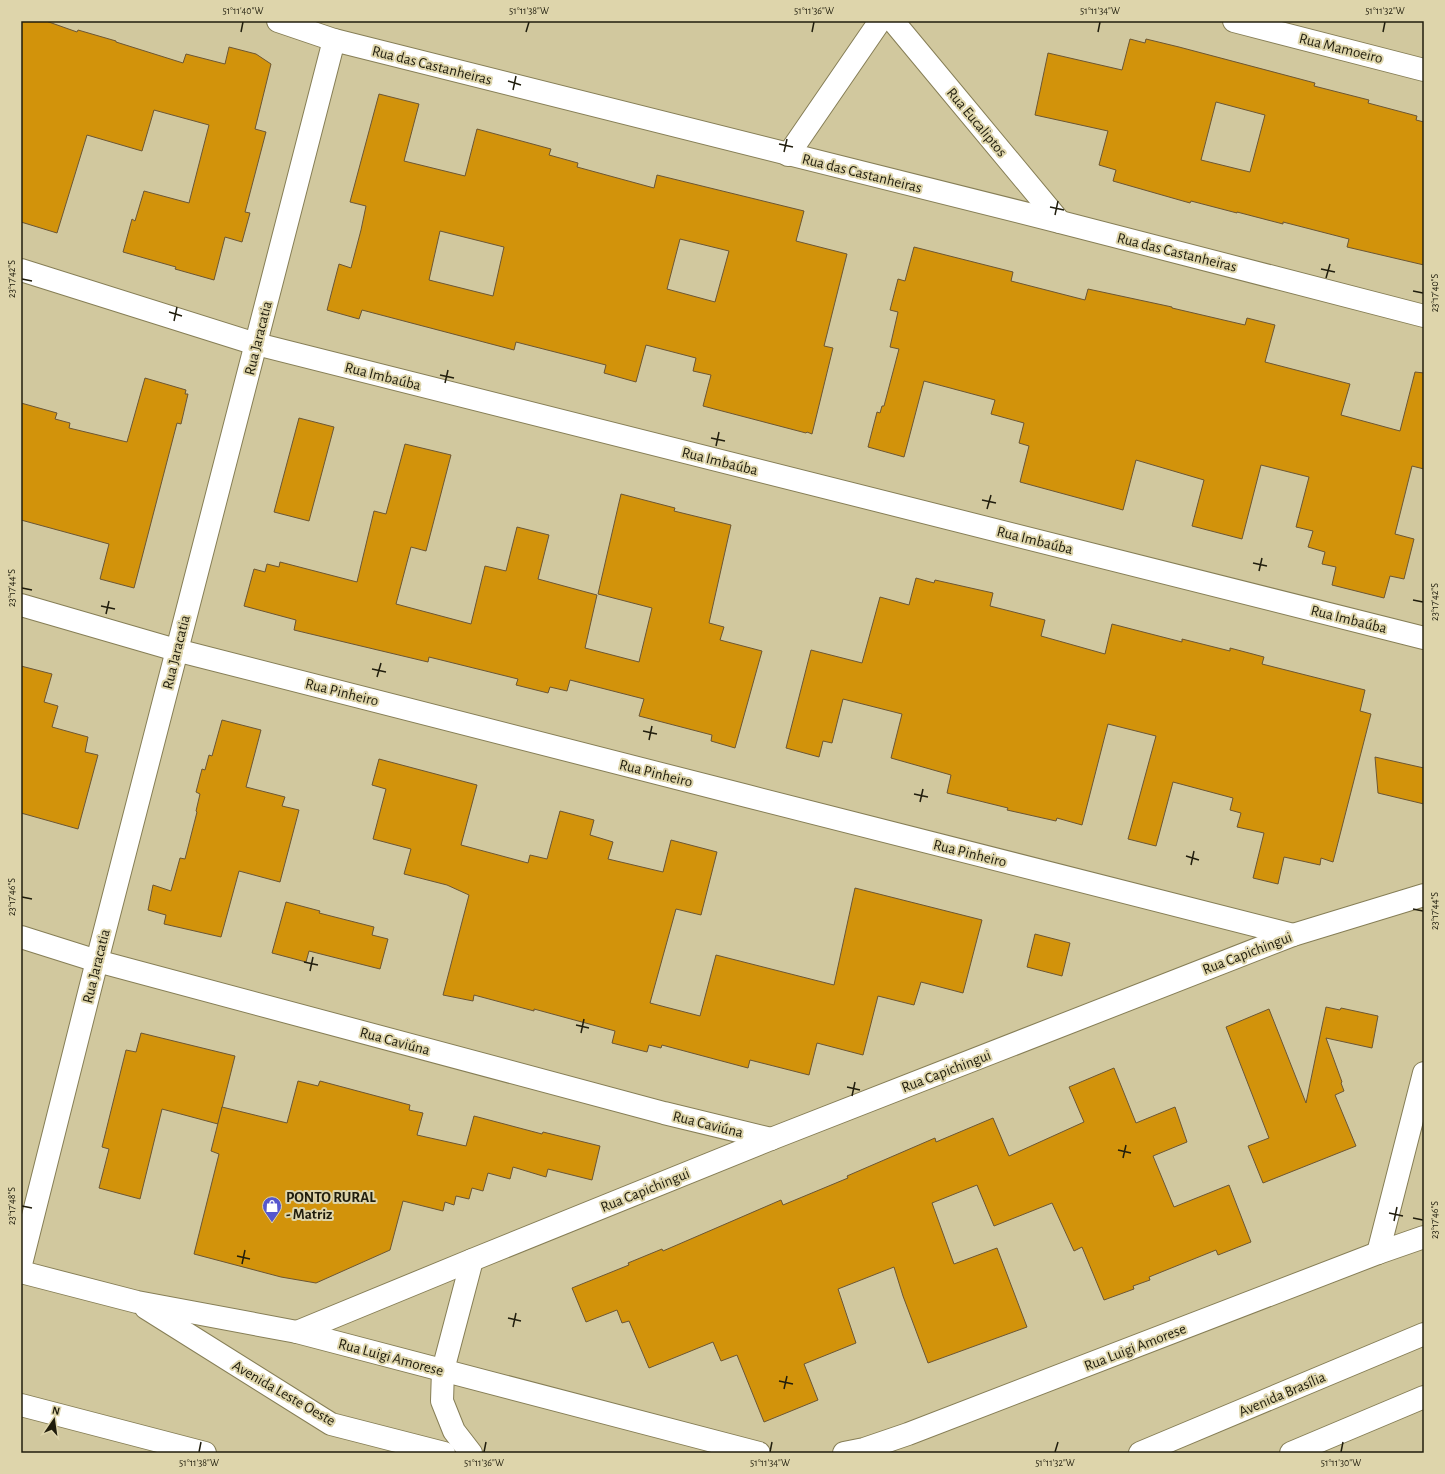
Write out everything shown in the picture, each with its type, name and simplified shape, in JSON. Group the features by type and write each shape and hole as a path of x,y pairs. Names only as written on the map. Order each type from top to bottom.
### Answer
{"main road":[{"name":"Rua das Castanheiras","path":"278,21 334,40 1060,222 1424,316"},
{"path":"788,155 880,21"},
{"name":"Rua Eucaliptos","path":"893,21 1060,222"},
{"name":"Rua Mamoeiro","path":"1234,21 1424,70"},
{"name":"Rua Jaracatia","path":"21,1264 176,650 334,40"},
{"name":"Rua Imbaúba","path":"21,270 256,344 1424,638"},
{"name":"Rua Pinheiro","path":"21,605 176,650 1292,935"},
{"name":"Rua Capichingui","path":"297,1332 771,1139 1292,935 1424,895"},
{"name":"Rua Caviúna","path":"21,937 97,961 656,1111 771,1139"},
{"path":"1378,1253 1424,1073"},
{"name":"Rua Luigi Amorese","path":"844,1453 864,1449 908,1434 1378,1253 1424,1237"},
{"path":"471,1453 454,1431 442,1401 442,1370 472,1260"},
{"name":"Rua Luigi Amorese","path":"21,1272 137,1302 297,1332 759,1453"},
{"name":"Avenida Leste Oeste","path":"137,1302 220,1356 332,1424 444,1453"},
{"name":"Avenida Brasília","path":"1140,1453 1424,1334"},
{"path":"1291,1453 1424,1397"},
{"path":"21,1405 205,1453"}],"building":[{"path":"21,21 46,21 77,32 78,30 116,41 183,63 186,54 225,64 229,47 256,54 271,64 255,129 266,132 245,212 250,213 242,242 225,237 214,280 175,269 176,267 123,252 132,219 135,221 144,191 189,203 209,125 154,110 142,151 87,135 57,233 21,222"},
{"path":"1130,39 1145,43 1146,39 1315,83 1314,86 1369,100 1368,103 1417,116 1416,120 1424,122 1424,265 1347,247 1349,239 1191,201 1190,203 1113,181 1116,170 1099,165 1108,131 1035,115 1048,53 1122,70","holes":["1216,102 1265,115 1250,172 1201,160"]},
{"path":"379,94 419,104 404,161 465,176 477,129 551,149 549,155 578,163 577,167 654,188 657,175 804,211 796,241 847,254 824,346 833,348 812,434 703,406 711,375 693,371 696,358 646,345 636,382 604,373 606,365 516,342 514,350 362,310 359,319 327,310 339,264 351,268 361,230 366,206 350,202","holes":["440,231 504,247 493,296 429,280","680,239 729,251 715,302 667,289"]},
{"path":"914,247 1013,272 1011,281 1085,300 1088,289 1172,307 1245,325 1247,318 1275,325 1265,362 1350,384 1341,415 1400,431 1415,372 1424,373 1424,469 1412,466 1395,534 1414,539 1404,579 1390,576 1384,598 1332,585 1336,567 1322,564 1325,552 1308,547 1313,531 1296,527 1309,477 1261,465 1242,539 1192,526 1204,480 1136,460 1123,510 1020,482 1029,446 1019,443 1024,423 991,414 995,400 924,381 904,457 868,447 877,412 880,413 882,406 884,406 899,349 890,347 898,312 890,310 898,279 905,281"},
{"path":"145,378 186,390 185,394 188,394 181,424 177,423 134,588 100,579 109,544 21,520 21,403 57,413 55,419 70,423 69,428 127,442"},
{"path":"299,418 334,427 309,521 274,512"},
{"path":"405,444 451,455 426,551 411,547 396,604 471,624 485,566 506,571 517,527 549,535 538,579 597,595 585,648 639,662 652,608 598,594 621,494 675,508 674,511 731,525 709,623 724,627 720,640 762,651 735,748 711,741 712,735 639,716 644,699 570,680 567,691 550,687 548,693 516,685 518,679 429,657 428,662 294,630 296,620 244,606 254,569 265,572 267,564 279,567 280,562 357,582 374,511 386,514"},
{"path":"916,578 934,583 935,580 993,593 990,606 1045,620 1041,636 1105,654 1112,624 1182,642 1182,639 1230,651 1230,648 1264,657 1262,664 1365,690 1360,711 1371,714 1333,862 1321,858 1320,865 1284,857 1278,884 1253,878 1264,833 1237,827 1241,813 1230,810 1233,798 1173,782 1156,846 1128,839 1156,736 1108,724 1082,825 1057,818 1056,821 1007,810 1008,808 947,793 951,775 891,758 902,714 843,699 832,743 823,741 819,757 786,748 811,650 862,663 880,597 909,605"},
{"path":"21,666 52,674 44,702 58,706 52,727 88,737 85,752 98,755 78,829 21,813"},
{"path":"222,720 261,730 246,787 285,797 282,806 299,810 280,882 239,871 221,937 164,924 166,915 148,910 153,885 171,891 180,858 185,859 197,812 200,794 196,792 202,769 205,770 209,755 212,756"},
{"path":"1375,757 1424,768 1424,804 1378,793"},
{"path":"379,759 477,785 461,845 528,863 530,855 547,859 560,811 594,820 590,835 613,842 608,859 663,872 671,840 717,852 701,915 676,909 650,1003 700,1016 716,955 834,985 855,888 982,920 963,993 921,982 914,1005 878,996 863,1055 817,1043 809,1075 750,1060 748,1068 662,1045 661,1048 649,1045 647,1052 612,1043 615,1031 534,1009 534,1011 474,995 473,1001 443,995 469,895 447,885 404,874 411,849 373,839 386,789 372,785"},
{"path":"286,902 320,911 319,913 374,927 372,935 388,939 380,969 309,951 306,962 272,953"},
{"path":"1035,934 1070,943 1062,976 1027,967"},
{"path":"1326,1007 1340,1010 1341,1008 1378,1016 1372,1048 1326,1038 1344,1091 1335,1095 1356,1146 1263,1183 1248,1146 1269,1138 1226,1027 1269,1009 1306,1103"},
{"path":"141,1033 235,1056 218,1124 162,1109 140,1199 99,1188 109,1149 102,1147 126,1050 136,1052"},
{"path":"1114,1068 1136,1123 1175,1107 1187,1142 1153,1156 1174,1207 1229,1185 1251,1242 1218,1255 1216,1250 1149,1277 1150,1280 1133,1286 1134,1289 1104,1300 1082,1247 1074,1251 1052,1203 994,1226 977,1185 932,1203 954,1264 997,1248 1027,1327 928,1363 894,1267 838,1289 856,1343 804,1364 818,1400 764,1422 737,1355 721,1361 713,1342 649,1368 629,1321 622,1323 617,1310 586,1322 572,1288 629,1265 628,1263 662,1249 663,1251 781,1200 783,1205 848,1178 847,1176 935,1138 936,1142 993,1118 1009,1156 1084,1122 1069,1087"},
{"path":"298,1081 318,1086 320,1081 410,1105 409,1110 423,1113 417,1135 466,1146 474,1116 542,1134 543,1132 600,1146 592,1180 548,1169 546,1177 513,1167 510,1179 488,1173 483,1191 472,1188 469,1199 456,1196 454,1205 445,1202 443,1211 403,1201 390,1250 316,1283 281,1277 194,1254 219,1154 211,1151 222,1107 287,1123"}],"place":[{"name":"PONTO RURAL - Matriz","path":"272,1223"}]}
